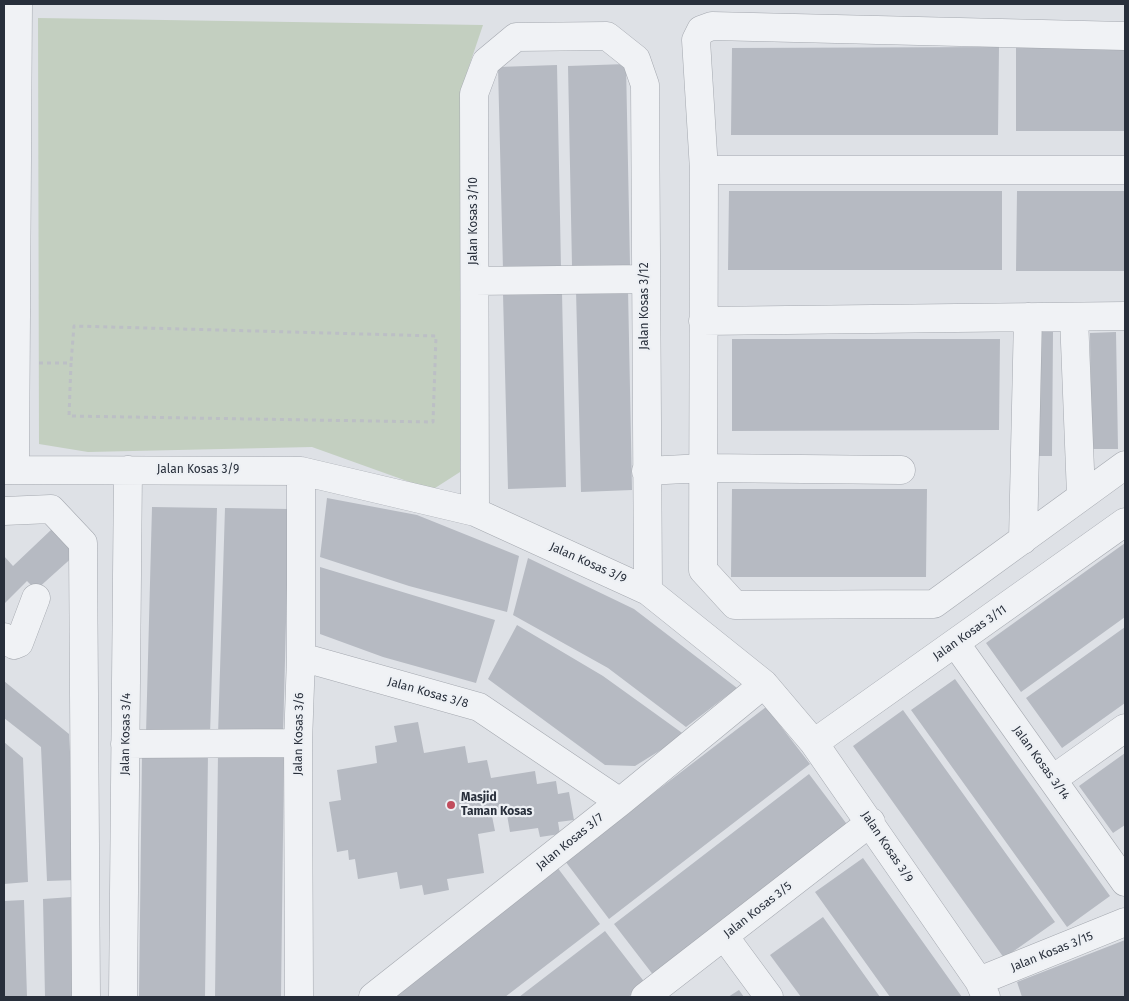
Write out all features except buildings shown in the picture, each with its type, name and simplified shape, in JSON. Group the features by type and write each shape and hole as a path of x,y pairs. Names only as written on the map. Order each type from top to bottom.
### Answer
{"street":[{"path":"9,470 16,363 18,4"},
{"path":"1125,36 722,27 701,30 696,40 704,170 703,570 735,605 934,604 1023,540 1081,495 1125,465"},
{"name":"Jalan Kosas 3/10","path":"475,512 474,94 486,62 516,36 607,36"},
{"name":"Jalan Kosas 3/12","path":"607,36 636,60 645,85 644,279 648,590"},
{"path":"704,170 1125,170"},
{"path":"475,281 644,279"},
{"path":"703,321 1125,316"},
{"path":"1023,540 1028,317"},
{"path":"1074,317 1081,495"},
{"path":"646,471 704,468 901,470"},
{"name":"Jalan Kosas 3/9","path":"9,470 301,471 475,512 648,590 764,684 814,743 871,822 982,989"},
{"name":"Jalan Kosas 3/4","path":"123,997 128,470"},
{"name":"Jalan Kosas 3/6","path":"299,997 298,742 301,657 301,471"},
{"path":"4,511 51,509 83,543 86,997"},
{"name":"Jalan Kosas 3/11","path":"814,743 956,644 1125,522"},
{"path":"4,637 14,644 19,643 36,598"},
{"name":"Jalan Kosas 3/14","path":"956,644 1125,882"},
{"name":"Jalan Kosas 3/8","path":"301,657 479,707 620,802"},
{"name":"Jalan Kosas 3/7","path":"373,997 620,802 764,684"},
{"path":"1053,779 1125,728"},
{"path":"126,744 298,742"},
{"name":"Jalan Kosas 3/5","path":"645,997 871,822"},
{"name":"Jalan Kosas 3/15","path":"982,989 1125,922"},
{"path":"724,936 769,997"}],"path":[{"path":"74,326 436,336 432,422 69,416 71,363 74,326"},
{"path":"16,363 71,363"}],"green space":[{"path":"38,18 483,25 460,93 460,472 432,490 312,447 88,452 39,444"}],"place":[{"name":"Masjid Taman Kosas","path":"451,805"}]}
